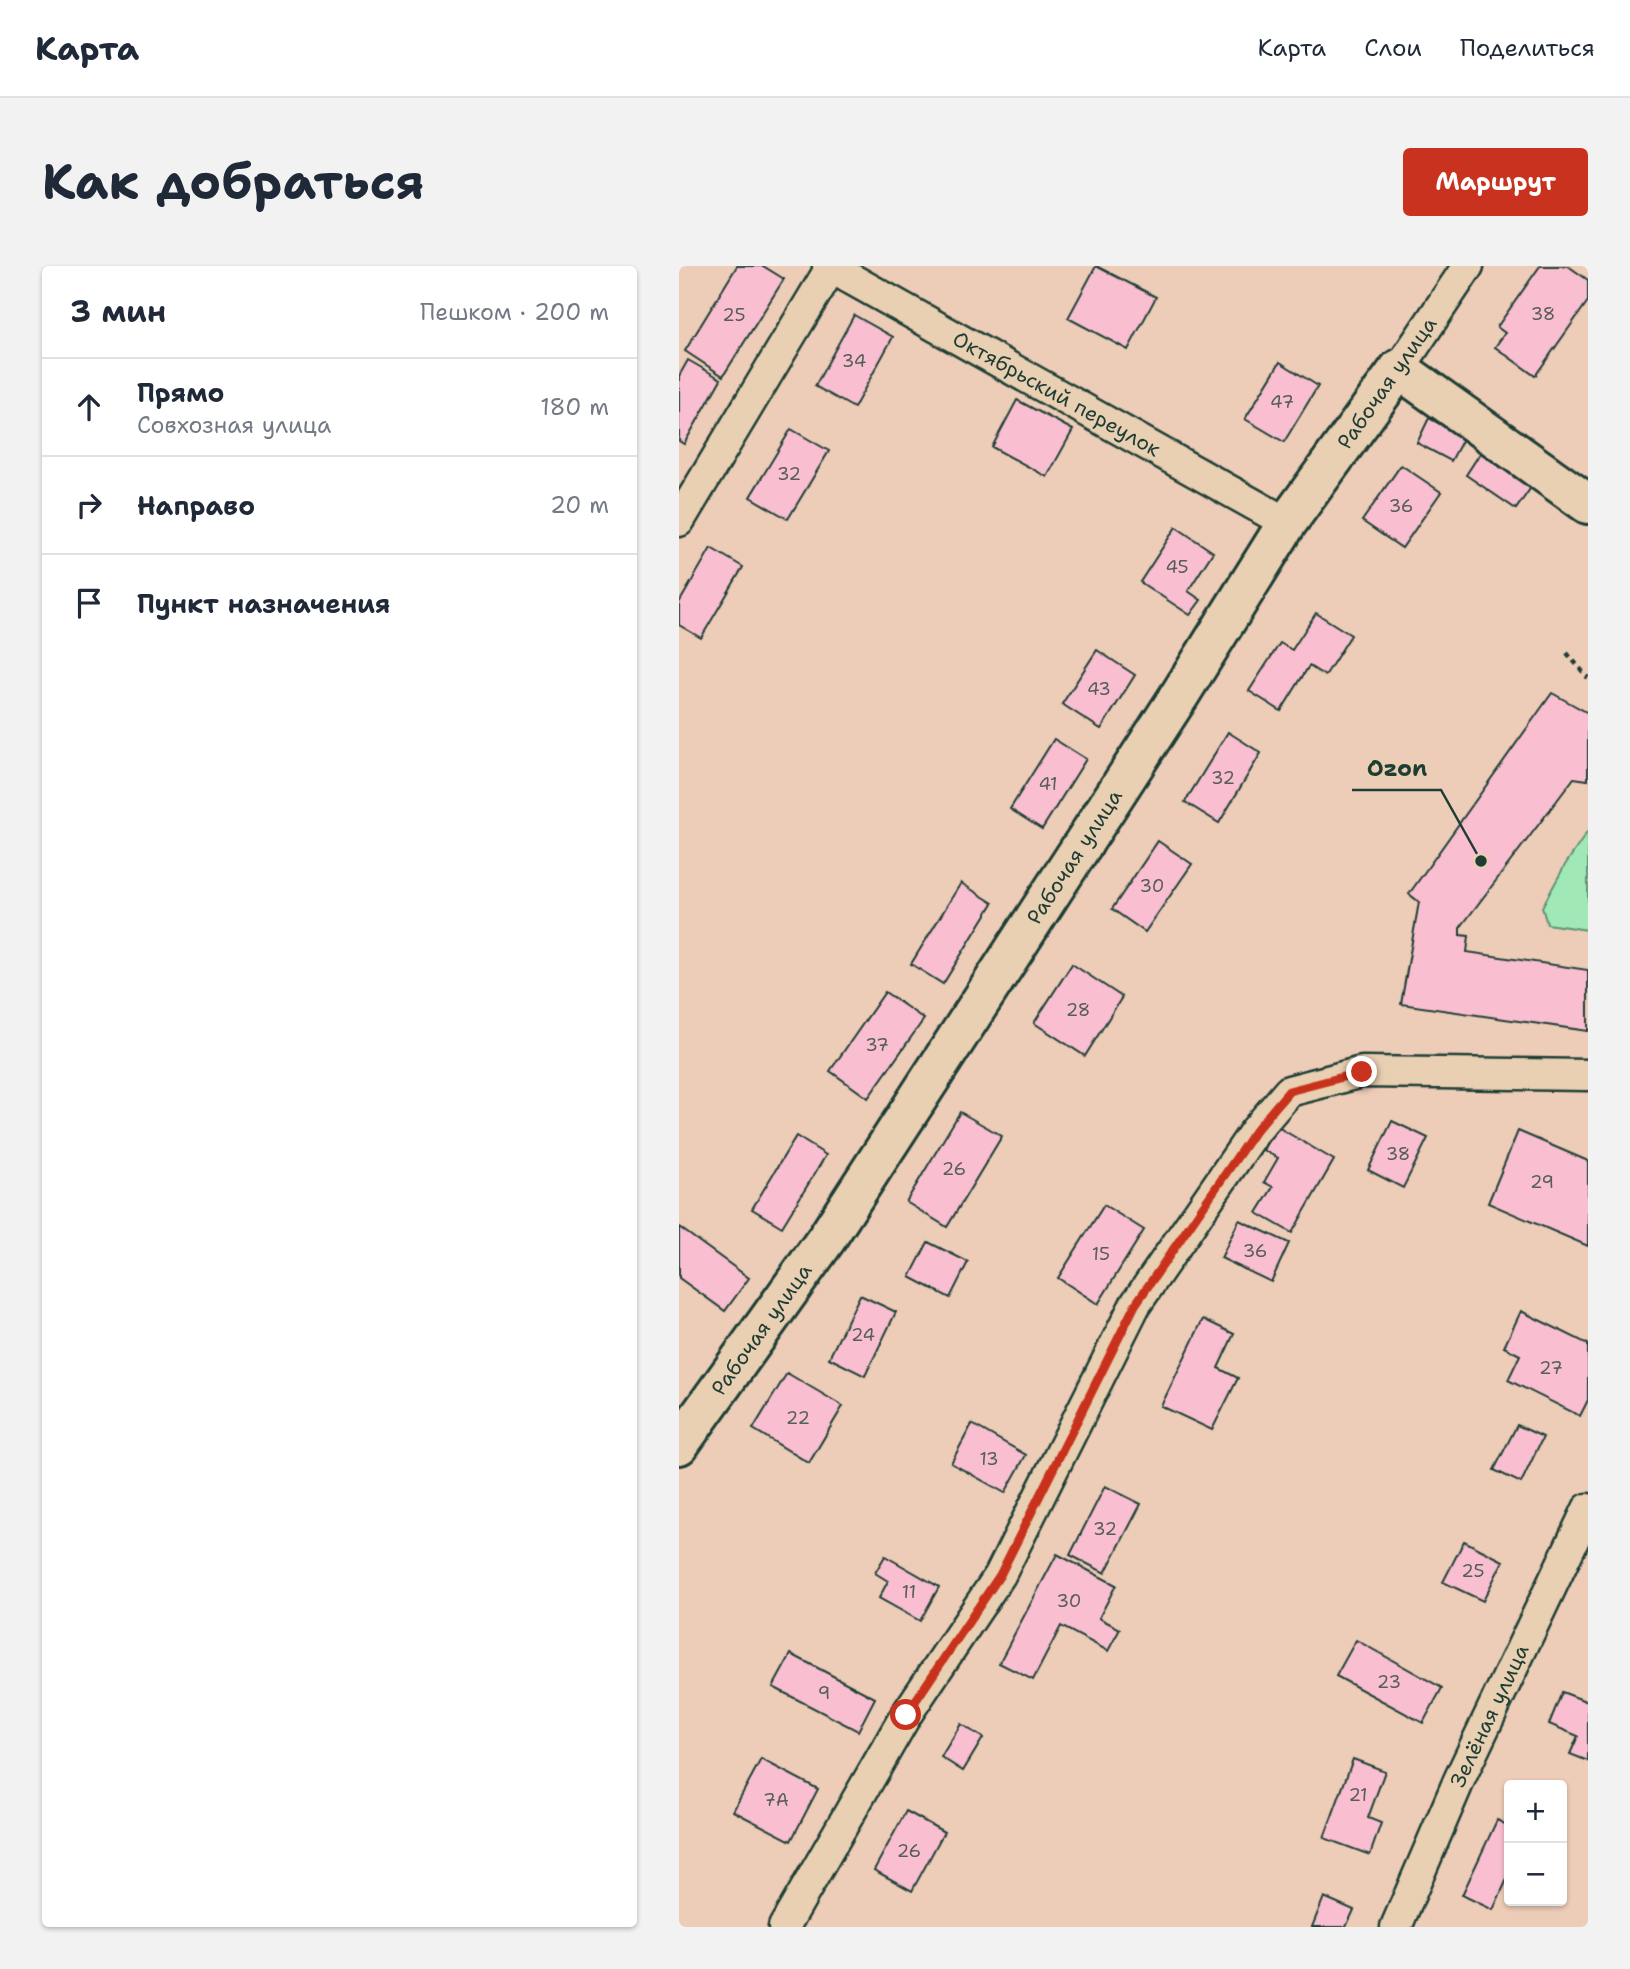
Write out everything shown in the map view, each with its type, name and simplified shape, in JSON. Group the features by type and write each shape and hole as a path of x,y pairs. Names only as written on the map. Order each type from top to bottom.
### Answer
{"street":[{"name":"Рабочая улица","path":"679,1445 827,1238 1181,693 1287,523 1399,369 1468,266"},
{"path":"679,521 831,267"},
{"name":"Октябрьский переулок","path":"831,267 1287,523"},
{"path":"1399,369 1588,504"},
{"path":"784,1927 906,1715 1000,1575 1135,1305 1255,1131 1289,1091 1362,1072 1588,1075"},
{"name":"Зелёная улица","path":"1396,1927 1460,1778 1588,1509"}],"path":[{"path":"1567,653 1588,678"}],"green space":[{"path":"1588,831 1588,930 1547,924 1542,907"}],"building":[{"path":"737,266 763,266 784,279 723,376 685,351"},
{"path":"1096,266 1156,297 1128,350 1068,318"},
{"path":"1540,266 1568,266 1588,280 1588,301 1535,376 1495,347 1505,333 1497,327"},
{"path":"854,315 893,337 854,408 815,386"},
{"path":"688,360 721,379 684,444 679,441 679,376"},
{"path":"1280,362 1318,386 1284,442 1245,419"},
{"path":"1017,400 1073,430 1047,477 992,447"},
{"path":"1429,418 1464,437 1451,461 1417,443"},
{"path":"791,429 829,451 788,519 750,497"},
{"path":"1481,452 1532,486 1516,509 1466,475"},
{"path":"1401,465 1441,492 1402,548 1362,521"},
{"path":"1176,527 1213,552 1188,591 1201,600 1190,615 1140,582"},
{"path":"711,548 743,567 701,638 679,625 679,603"},
{"path":"1316,613 1351,635 1325,676 1309,666 1281,711 1249,691 1280,643 1292,650"},
{"path":"1097,650 1135,675 1101,729 1062,704"},
{"path":"1552,693 1588,713 1588,780 1574,778 1460,928 1460,935 1469,936 1467,952 1588,970 1588,1031 1401,1004 1419,902 1409,894"},
{"path":"1228,732 1261,753 1219,823 1185,802"},
{"path":"1054,739 1086,759 1042,829 1010,809"},
{"path":"1158,841 1192,864 1145,932 1112,909"},
{"path":"961,883 993,903 943,984 911,964"},
{"path":"1072,964 1122,997 1085,1056 1034,1023"},
{"path":"885,992 924,1019 868,1098 830,1071"},
{"path":"960,1112 1002,1136 947,1227 906,1202"},
{"path":"1392,1121 1428,1138 1403,1188 1368,1170"},
{"path":"1276,1126 1334,1160 1292,1233 1257,1213 1273,1187 1264,1182 1278,1158 1263,1150"},
{"path":"1518,1131 1588,1161 1588,1246 1488,1203"},
{"path":"796,1136 826,1155 782,1227 752,1209"},
{"path":"1104,1205 1144,1230 1098,1304 1058,1278"},
{"path":"1239,1220 1289,1243 1271,1282 1221,1258"},
{"path":"679,1227 749,1278 725,1311 679,1278"},
{"path":"928,1242 968,1262 950,1298 910,1277"},
{"path":"860,1295 896,1312 865,1376 829,1358"},
{"path":"1521,1311 1588,1344 1588,1400 1580,1416 1508,1380 1520,1355 1504,1347"},
{"path":"1203,1319 1234,1334 1218,1368 1238,1378 1212,1430 1161,1406"},
{"path":"787,1373 843,1406 809,1463 753,1429"},
{"path":"972,1424 1026,1455 1005,1493 951,1463"},
{"path":"1517,1425 1543,1437 1521,1483 1494,1470"},
{"path":"1105,1486 1141,1504 1105,1573 1070,1555"},
{"path":"1464,1541 1503,1561 1483,1601 1443,1582"},
{"path":"1057,1554 1116,1585 1099,1618 1120,1629 1108,1651 1061,1626 1033,1680 999,1663"},
{"path":"885,1556 939,1587 920,1621 879,1598 888,1581 875,1573"},
{"path":"1356,1640 1442,1688 1423,1723 1336,1676"},
{"path":"791,1654 875,1698 858,1731 773,1687"},
{"path":"1562,1692 1588,1702 1588,1761 1570,1754 1578,1736 1549,1724"},
{"path":"961,1724 983,1738 963,1771 941,1757"},
{"path":"761,1759 818,1789 791,1841 733,1811"},
{"path":"1353,1759 1385,1771 1368,1818 1381,1823 1370,1855 1324,1838"},
{"path":"906,1811 944,1832 912,1891 874,1870"},
{"path":"1497,1820 1504,1824 1504,1886 1493,1910 1462,1895"},
{"path":"1324,1897 1354,1910 1346,1927 1312,1927"}],"place":[{"name":"Ozon","path":"1481,861"}],"route":[{"path":"906,1715 1000,1575 1135,1305 1255,1131 1289,1091 1362,1072"}]}
